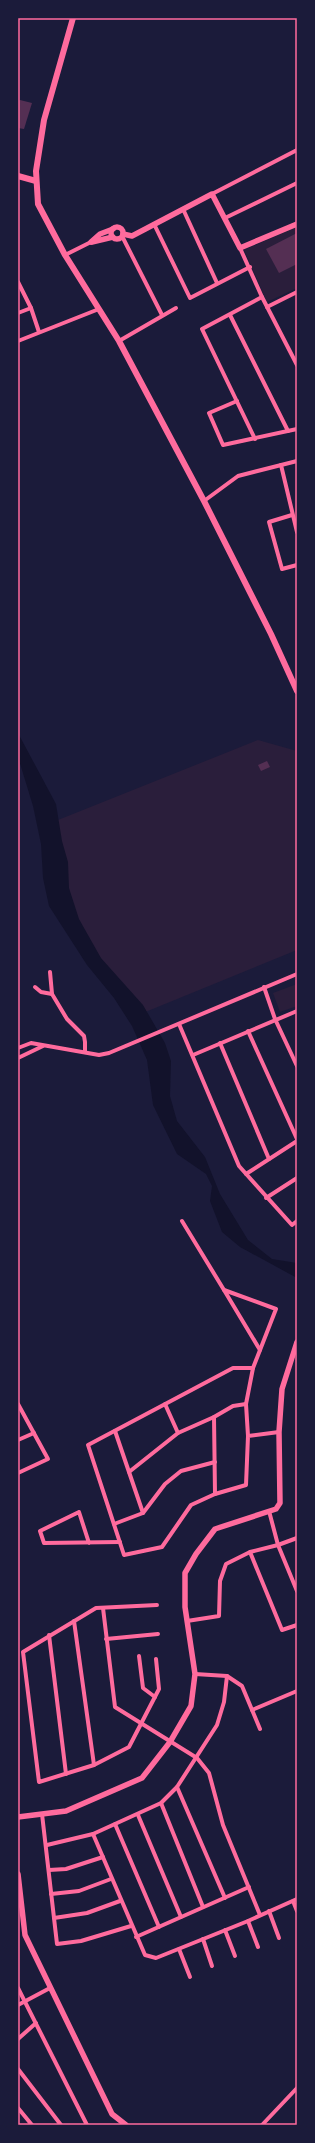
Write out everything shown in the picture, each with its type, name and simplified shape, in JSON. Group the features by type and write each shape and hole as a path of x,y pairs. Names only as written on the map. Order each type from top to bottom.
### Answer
{"main road":[{"path":"73,18 46,110 36,181 36,198 40,210 65,255 119,341 204,501 271,634 297,691"},
{"path":"18,176 36,181"}],"street":[{"path":"65,255 91,242 113,237 118,239 123,235 132,236 297,150"},
{"path":"225,218 297,183"},
{"path":"212,194 250,267 262,297 297,365"},
{"path":"182,209 217,283"},
{"path":"154,224 188,297 192,298 217,283 250,267"},
{"path":"240,248 297,224"},
{"path":"91,242 100,234 119,228 162,315"},
{"path":"113,237 112,232 114,229"},
{"path":"18,282 31,308 39,332"},
{"path":"267,307 297,292"},
{"path":"255,439 202,329 262,297"},
{"path":"18,313 31,308"},
{"path":"119,341 176,308"},
{"path":"18,341 99,309"},
{"path":"230,315 288,431"},
{"path":"237,401 209,413 223,445 297,429"},
{"path":"204,501 238,476 297,461"},
{"path":"281,465 297,532"},
{"path":"292,515 269,522 282,569 297,565"},
{"path":"50,972 52,994 67,1019 84,1036 86,1042 84,1052"},
{"path":"18,1048 31,1043 99,1055 160,1032 297,974"},
{"path":"35,987 41,992 52,994"},
{"path":"264,987 275,1019 297,1066"},
{"path":"193,1055 275,1019 297,1011"},
{"path":"179,1024 239,1166 266,1198 292,1225 297,1221"},
{"path":"246,1174 297,1140 248,1031"},
{"path":"220,1043 269,1159"},
{"path":"18,1058 43,1045"},
{"path":"266,1198 297,1178"},
{"path":"182,1221 260,1350"},
{"path":"224,1290 276,1309 253,1368 246,1404 248,1436 246,1485 215,1494 191,1505 162,1547 124,1555 88,1445 233,1368 253,1368"},
{"path":"18,1817 66,1811 142,1778 170,1742 191,1706 195,1674 185,1607 185,1573 200,1547 214,1529 276,1509 280,1502 279,1432 282,1389 296,1350 297,1342"},
{"path":"18,1404 48,1459 18,1473"},
{"path":"165,1404 178,1433"},
{"path":"129,1472 178,1433 214,1417 233,1406 246,1404"},
{"path":"214,1417 215,1494"},
{"path":"115,1431 143,1513"},
{"path":"248,1436 279,1432"},
{"path":"18,1440 34,1433"},
{"path":"114,1524 143,1513 165,1484 181,1471 215,1462"},
{"path":"269,1511 278,1545 297,1591"},
{"path":"89,1543 79,1512 40,1531 44,1543 89,1543 120,1542"},
{"path":"187,1621 219,1616 220,1581 226,1564 250,1552 278,1545 297,1538"},
{"path":"250,1552 282,1630 297,1625"},
{"path":"156,1659 159,1690 129,1747 94,1765 39,1782 23,1652 96,1608 157,1605"},
{"path":"103,1608 115,1707 197,1758 209,1773 223,1826 260,1915"},
{"path":"74,1621 94,1765"},
{"path":"106,1639 158,1634"},
{"path":"49,1635 66,1774"},
{"path":"139,1656 143,1688 155,1697"},
{"path":"195,1674 226,1676 242,1686 260,1729"},
{"path":"46,1845 93,1834 138,1815 161,1803 177,1787 217,1725 224,1702 226,1676"},
{"path":"252,1710 297,1691"},
{"path":"177,1787 225,1898"},
{"path":"161,1803 203,1907"},
{"path":"42,1814 57,1944 81,1941 132,1926"},
{"path":"138,1815 181,1917"},
{"path":"115,1824 158,1927"},
{"path":"93,1834 136,1936 145,1955 150,1958 156,1958 179,1949 295,1900 297,1911"},
{"path":"49,1870 66,1869 102,1857"},
{"path":"18,1874 25,1935 112,2114 126,2125"},
{"path":"52,1894 78,1891 111,1879"},
{"path":"136,1936 249,1888"},
{"path":"54,1918 87,1914 120,1901"},
{"path":"269,1911 279,1938"},
{"path":"248,1921 258,1947"},
{"path":"225,1930 235,1956"},
{"path":"203,1939 212,1966"},
{"path":"179,1949 190,1977"},
{"path":"18,1988 87,2125"},
{"path":"18,2005 24,2000 50,1988"},
{"path":"18,2039 36,2023"},
{"path":"18,2069 61,2125"},
{"path":"262,2125 297,2088"},
{"path":"18,2108 32,2125"}],"shaded area":[{"path":"297,227 297,288 267,302 244,250"},
{"path":"18,733 56,804 62,841 68,862 69,888 79,919 101,958 143,1005 165,1043 171,1061 170,1096 177,1121 205,1157 220,1194 248,1240 272,1259 297,1263 297,1278 240,1247 222,1232 210,1201 212,1186 206,1174 177,1154 153,1105 147,1060 132,1026 114,998 87,965 49,906 43,878 41,844 33,806 18,757"},
{"path":"258,740 297,751 297,950 138,1015 65,919 43,826"},
{"path":"297,984 297,1006 280,1012 273,993"}],"building":[{"path":"20,100 32,103 24,129 18,128 18,101"},
{"path":"297,233 297,264 279,273 266,249"},
{"path":"267,761 270,767 261,771 258,765"}]}
